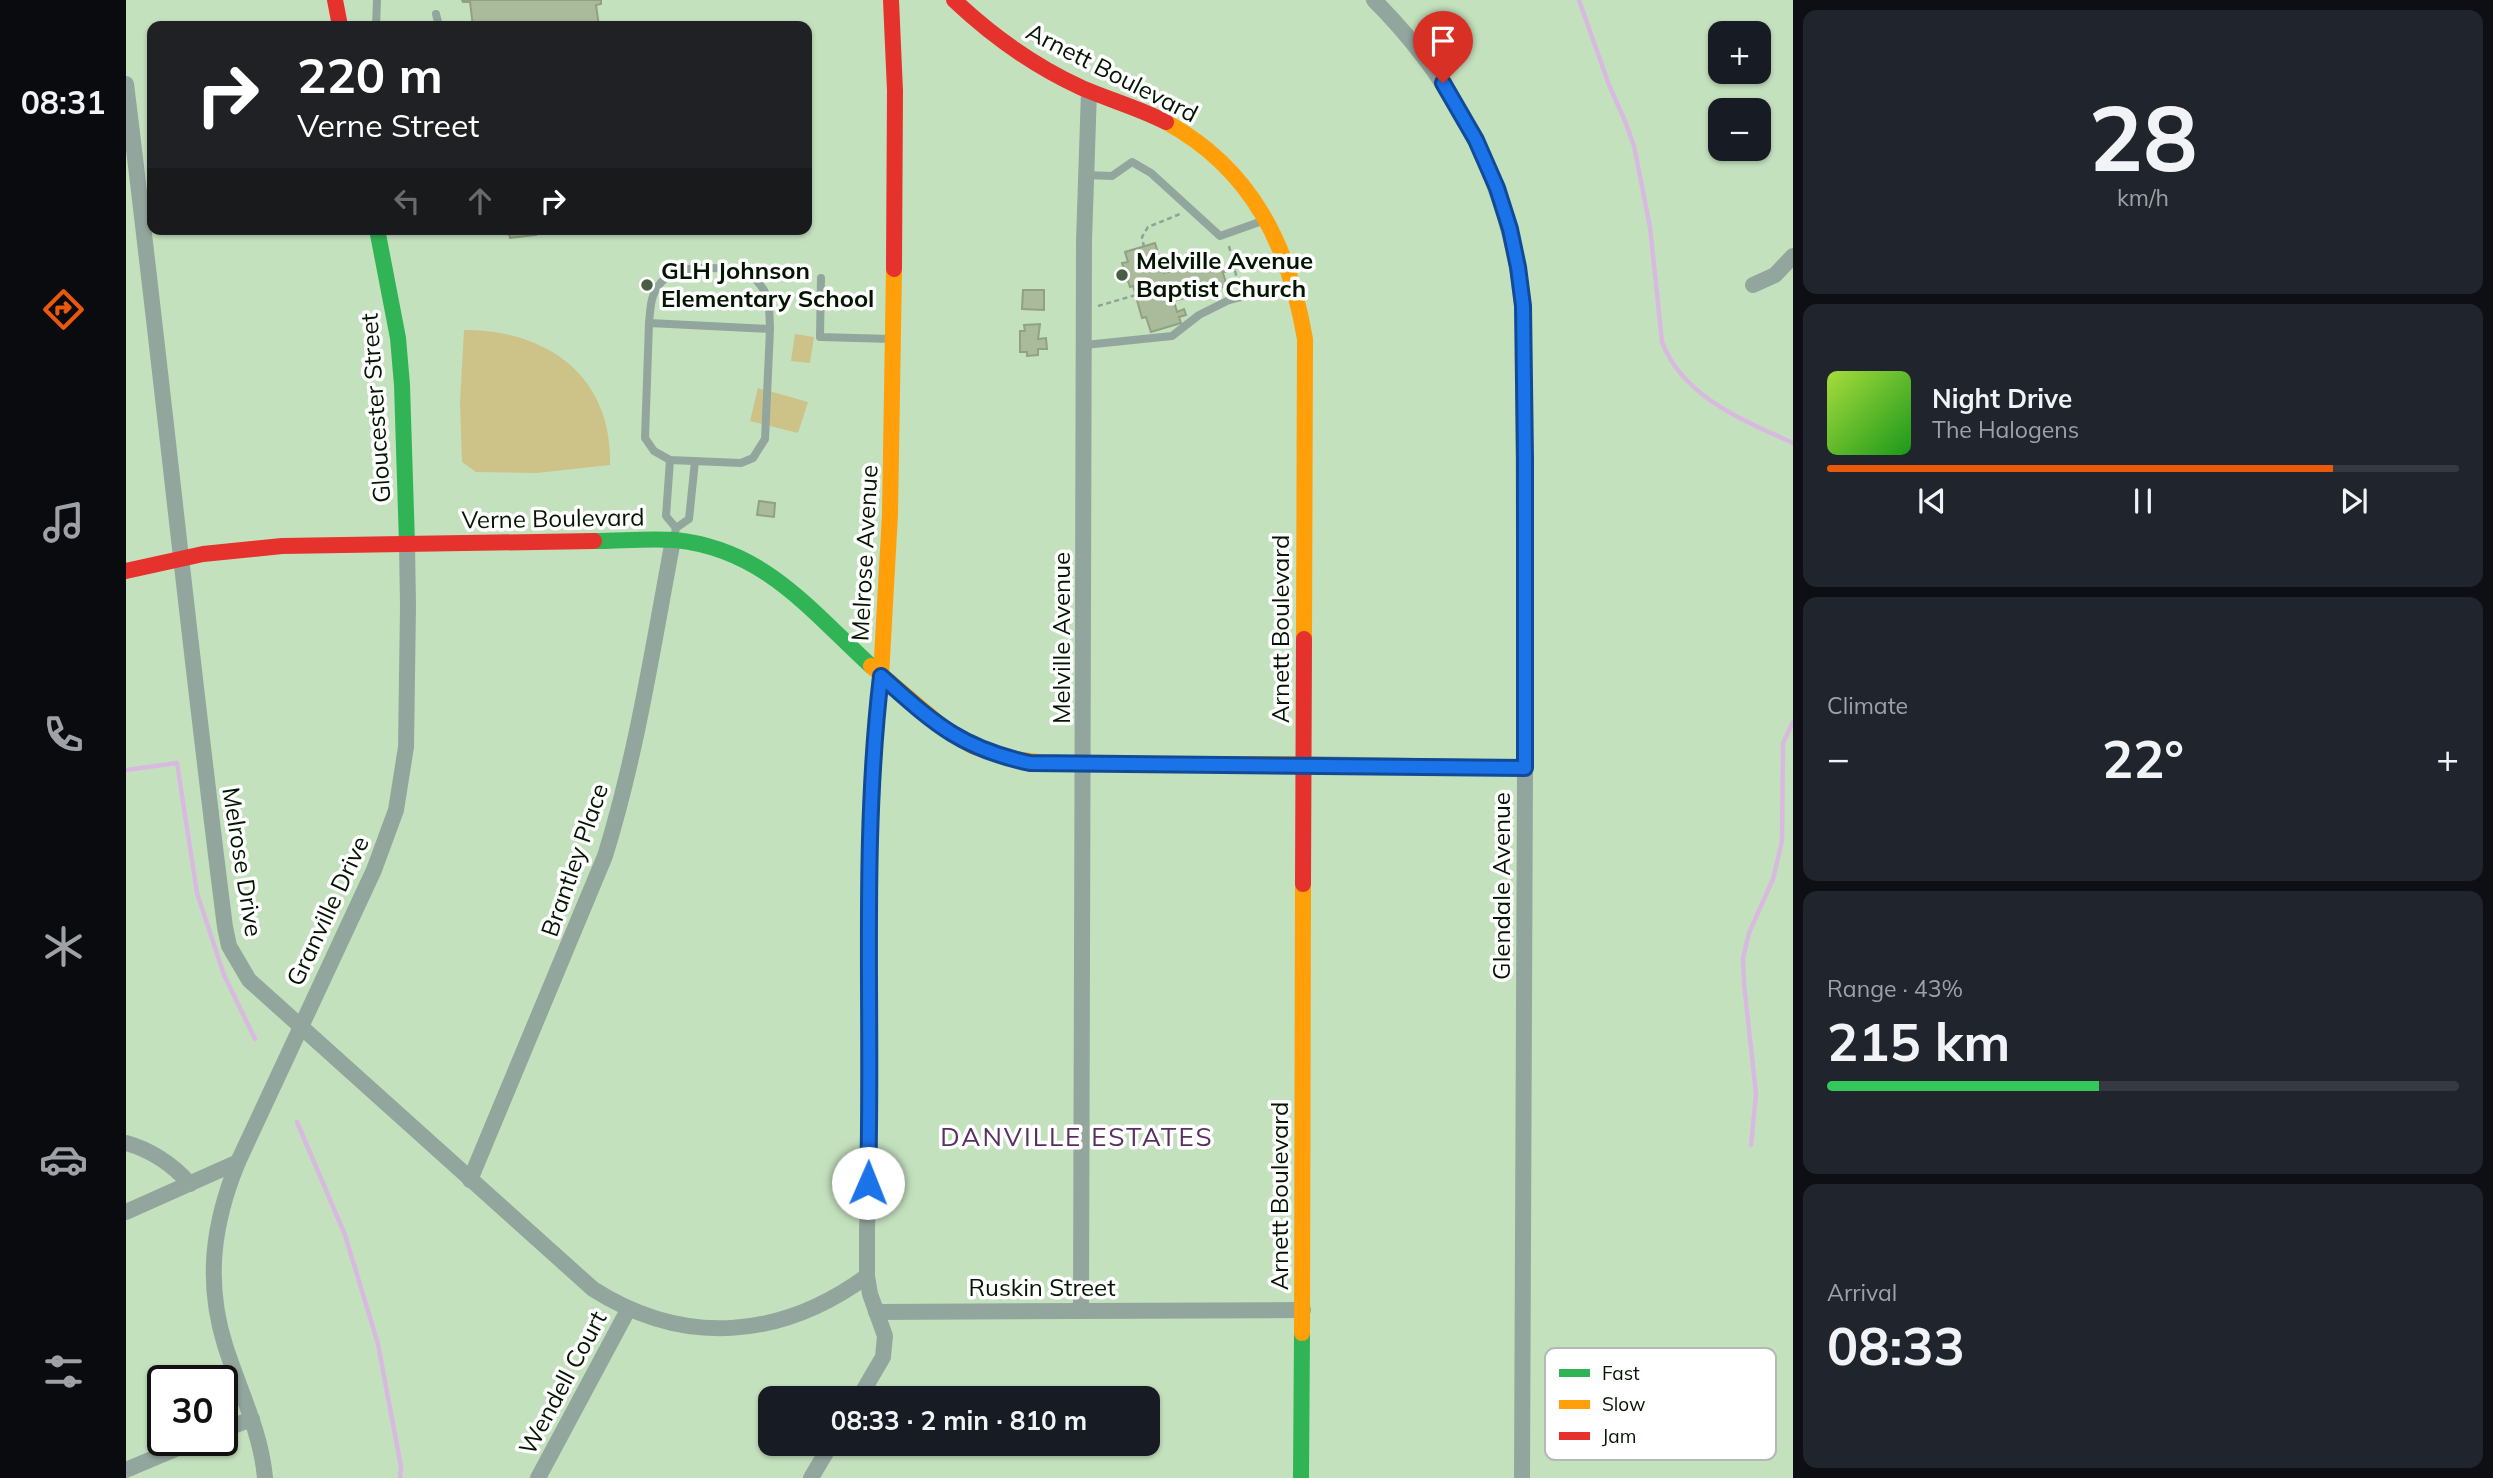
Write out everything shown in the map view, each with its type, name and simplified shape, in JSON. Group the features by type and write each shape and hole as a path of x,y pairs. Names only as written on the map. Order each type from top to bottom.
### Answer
{"street":[{"path":"335,0 339,21"},
{"name":"Melrose Avenue","path":"867,1276 870,838 874,737 889,568 894,339 895,74 891,0"},
{"name":"Arnett Boulevard","path":"954,0 1010,48 1066,81 1144,111 1198,142 1243,185 1268,219 1295,284 1305,339 1301,1478"},
{"name":"Glendale Avenue","path":"1374,0 1431,65 1476,140 1497,188 1510,229 1523,306 1525,768 1522,1478"},
{"name":"Melrose Drive","path":"126,84 158,339 207,789 227,936 238,964 249,980 470,1180 593,1289 628,1310 681,1326 708,1328 760,1325 788,1319 820,1307 867,1276"},
{"name":"Melville Avenue","path":"1081,1311 1085,306 1089,91"},
{"name":"Gloucester Street","path":"378,235 398,338 407,544"},
{"path":"1753,285 1775,275 1793,256"},
{"name":"Verne Boulevard","path":"126,570 228,550 282,546 675,534 722,550 776,578 935,723 982,750 1030,763 1304,764"},
{"name":"Brantley Place","path":"470,1180 605,856 622,803 675,534"},
{"name":"Granville Drive","path":"265,1478 259,1441 225,1344 214,1283 217,1227 224,1197 238,1162 387,837 402,782 406,747 407,544"},
{"path":"1304,764 1525,768"},
{"path":"126,1143 154,1154 190,1184"},
{"path":"126,1212 238,1162"},
{"path":"866,1386 885,1349 883,1326 876,1312 867,1276"},
{"name":"Wendell Court","path":"538,1478 628,1310"},
{"name":"Ruskin Street","path":"876,1312 1303,1310"},
{"path":"238,1424 252,1419"},
{"path":"126,1470 159,1456"},
{"path":"811,1478 824,1456"}],"lane":[{"path":"376,21 377,0"},
{"path":"436,14 438,21"},
{"path":"1086,175 1112,176 1132,162 1151,173 1220,236 1268,219"},
{"path":"682,268 746,270 761,284 769,298 770,329 765,439 753,458 741,463 670,460 654,451 645,438 649,323 653,295 664,280 682,268"},
{"path":"821,278 820,337 894,339"},
{"path":"1085,345 1171,336 1199,315 1229,300 1295,284"},
{"path":"649,323 770,329"},
{"path":"670,460 666,516 675,534 689,519 695,461"}],"path":[{"path":"1144,247 1142,237 1147,227 1192,210"},
{"path":"1225,234 1241,297"},
{"path":"1223,272 1285,255"},
{"path":"1085,306 1097,306 1136,295"}],"shaded area":[{"path":"464,330 494,332 523,339 548,349 569,364 587,383 600,406 608,434 610,465 536,473 476,472 462,462 460,403"},
{"path":"795,334 814,337 810,363 791,361"},
{"path":"758,388 808,402 798,433 750,421"}],"building":[{"path":"462,0 601,0 601,4 596,5 598,21 472,21 470,2"},
{"path":"509,235 536,235 510,238"},
{"path":"1155,243 1164,273 1218,257 1227,286 1174,301 1177,312 1184,309 1186,315 1179,317 1181,323 1151,332 1146,317 1142,318 1133,286 1130,287 1122,263 1128,262 1125,252"},
{"path":"1023,290 1044,290 1044,310 1022,309"},
{"path":"1040,324 1038,339 1046,338 1047,349 1038,349 1038,355 1027,356 1027,352 1020,352 1020,331 1025,331 1024,325"},
{"path":"759,501 775,503 774,517 757,515"}],"waterway":[{"path":"1579,0 1634,146 1650,227 1662,342 1684,378 1699,392 1735,415 1793,443"},
{"path":"1751,1145 1756,1094 1743,958 1749,933 1773,879 1782,841 1783,743 1793,722"},
{"path":"126,770 177,763 197,893 224,975 255,1039"},
{"path":"297,1122 345,1235 378,1344 401,1467 400,1478"}],"traffic: fast":[{"path":"378,235 398,338 407,544"},
{"path":"594,541 675,540 706,546 735,556 784,585 871,666"},
{"path":"1301,1478 1302,1333"}],"traffic: slow":[{"path":"1166,122 1196,141 1222,163 1244,187 1277,242 1298,305 1305,339 1304,639"},
{"path":"881,676 890,514 894,269"},
{"path":"871,666 949,732 972,746 1009,758 1052,764 1304,764"},
{"path":"1302,1333 1303,884"}],"traffic: jam":[{"path":"335,0 339,21"},
{"path":"891,0 895,91 894,269"},
{"path":"954,0 983,26 1047,70 1082,88 1166,122"},
{"path":"126,571 203,554 282,546 594,541"},
{"path":"1303,884 1304,639"}],"place":[{"name":"Melville Avenue Baptist Church","path":"1122,275"},
{"name":"GLH Johnson Elementary School","path":"647,285"}],"district":[{"name":"DANVILLE ESTATES","path":"1077,1137"}],"route":[{"path":"868,1183 870,838 874,737 881,676 935,723 958,738 982,750 1030,763 1525,768 1523,306 1510,229 1497,188 1476,140 1443,83"}]}
